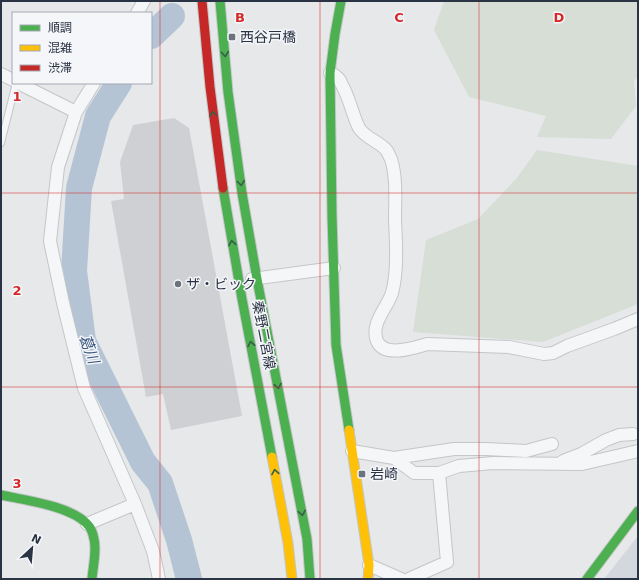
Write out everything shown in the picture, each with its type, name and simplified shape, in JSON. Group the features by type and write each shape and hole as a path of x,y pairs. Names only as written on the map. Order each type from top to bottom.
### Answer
{"main road":[{"name":"秦野二宮線","path":"202,1 204,43 224,196 288,543 292,579"},
{"name":"秦野二宮線","path":"220,1 228,92 242,193 307,539 310,579"},
{"path":"341,1 330,72 336,346 368,565 368,579"},
{"path":"1,495 60,508 75,514 87,524 94,539 92,579"},
{"path":"587,579 638,511"}],"street":[{"path":"138,12 144,1"},
{"path":"330,72 338,78 347,93 360,129 386,150 393,168 395,200 395,273 390,297 376,326 376,340 380,346 388,350 395,351 427,344 509,347 544,354 553,353 567,346 638,319"},
{"path":"1,74 12,80"},
{"path":"19,84 76,112"},
{"path":"93,84 76,112 58,167 50,241 63,303 84,388 135,504 153,551 159,579"},
{"path":"239,281 334,268"},
{"path":"554,464 582,454 606,440 619,435 633,434"},
{"path":"352,451 394,458 454,449 526,451 552,444"},
{"path":"394,458 414,473 439,473 459,466 493,463 582,464 638,451"},
{"path":"409,579 447,562 439,473"},
{"path":"87,524 135,504"},
{"path":"368,565 401,579"}],"lane":[{"path":"1,143 17,84"}],"shaded area":[{"path":"444,1 638,1 638,77 634,81 636,106 611,139 537,137 546,116 469,97 434,30"},
{"path":"537,150 638,166 638,304 543,342 413,332 426,240 478,219 516,179"},
{"path":"638,536 638,579 604,579"}],"building":[{"path":"174,118 189,128 242,416 171,430 163,394 146,397 111,201 124,199 120,162 133,125"}],"waterway":[{"name":"葛川","path":"152,35 172,16"},
{"name":"葛川","path":"118,84 98,116 79,188 74,271 83,341 143,462 160,483 179,540 189,579"}],"traffic: fast":[{"path":"220,1 228,92 242,193 307,539 310,579"},
{"path":"341,1 330,73 332,216 336,345 349,430"},
{"path":"223,188 272,457"},
{"path":"1,495 60,508 81,518 90,528 95,544 92,579"},
{"path":"587,579 638,511"}],"traffic: slow":[{"path":"349,430 369,565 368,579"},
{"path":"272,457 288,543 292,579"}],"traffic: jam":[{"path":"202,1 210,87 223,188"}],"place":[{"name":"西谷戸橋","path":"232,37"},
{"name":"ザ・ビック","path":"178,284"},
{"name":"岩崎","path":"362,474"}]}
